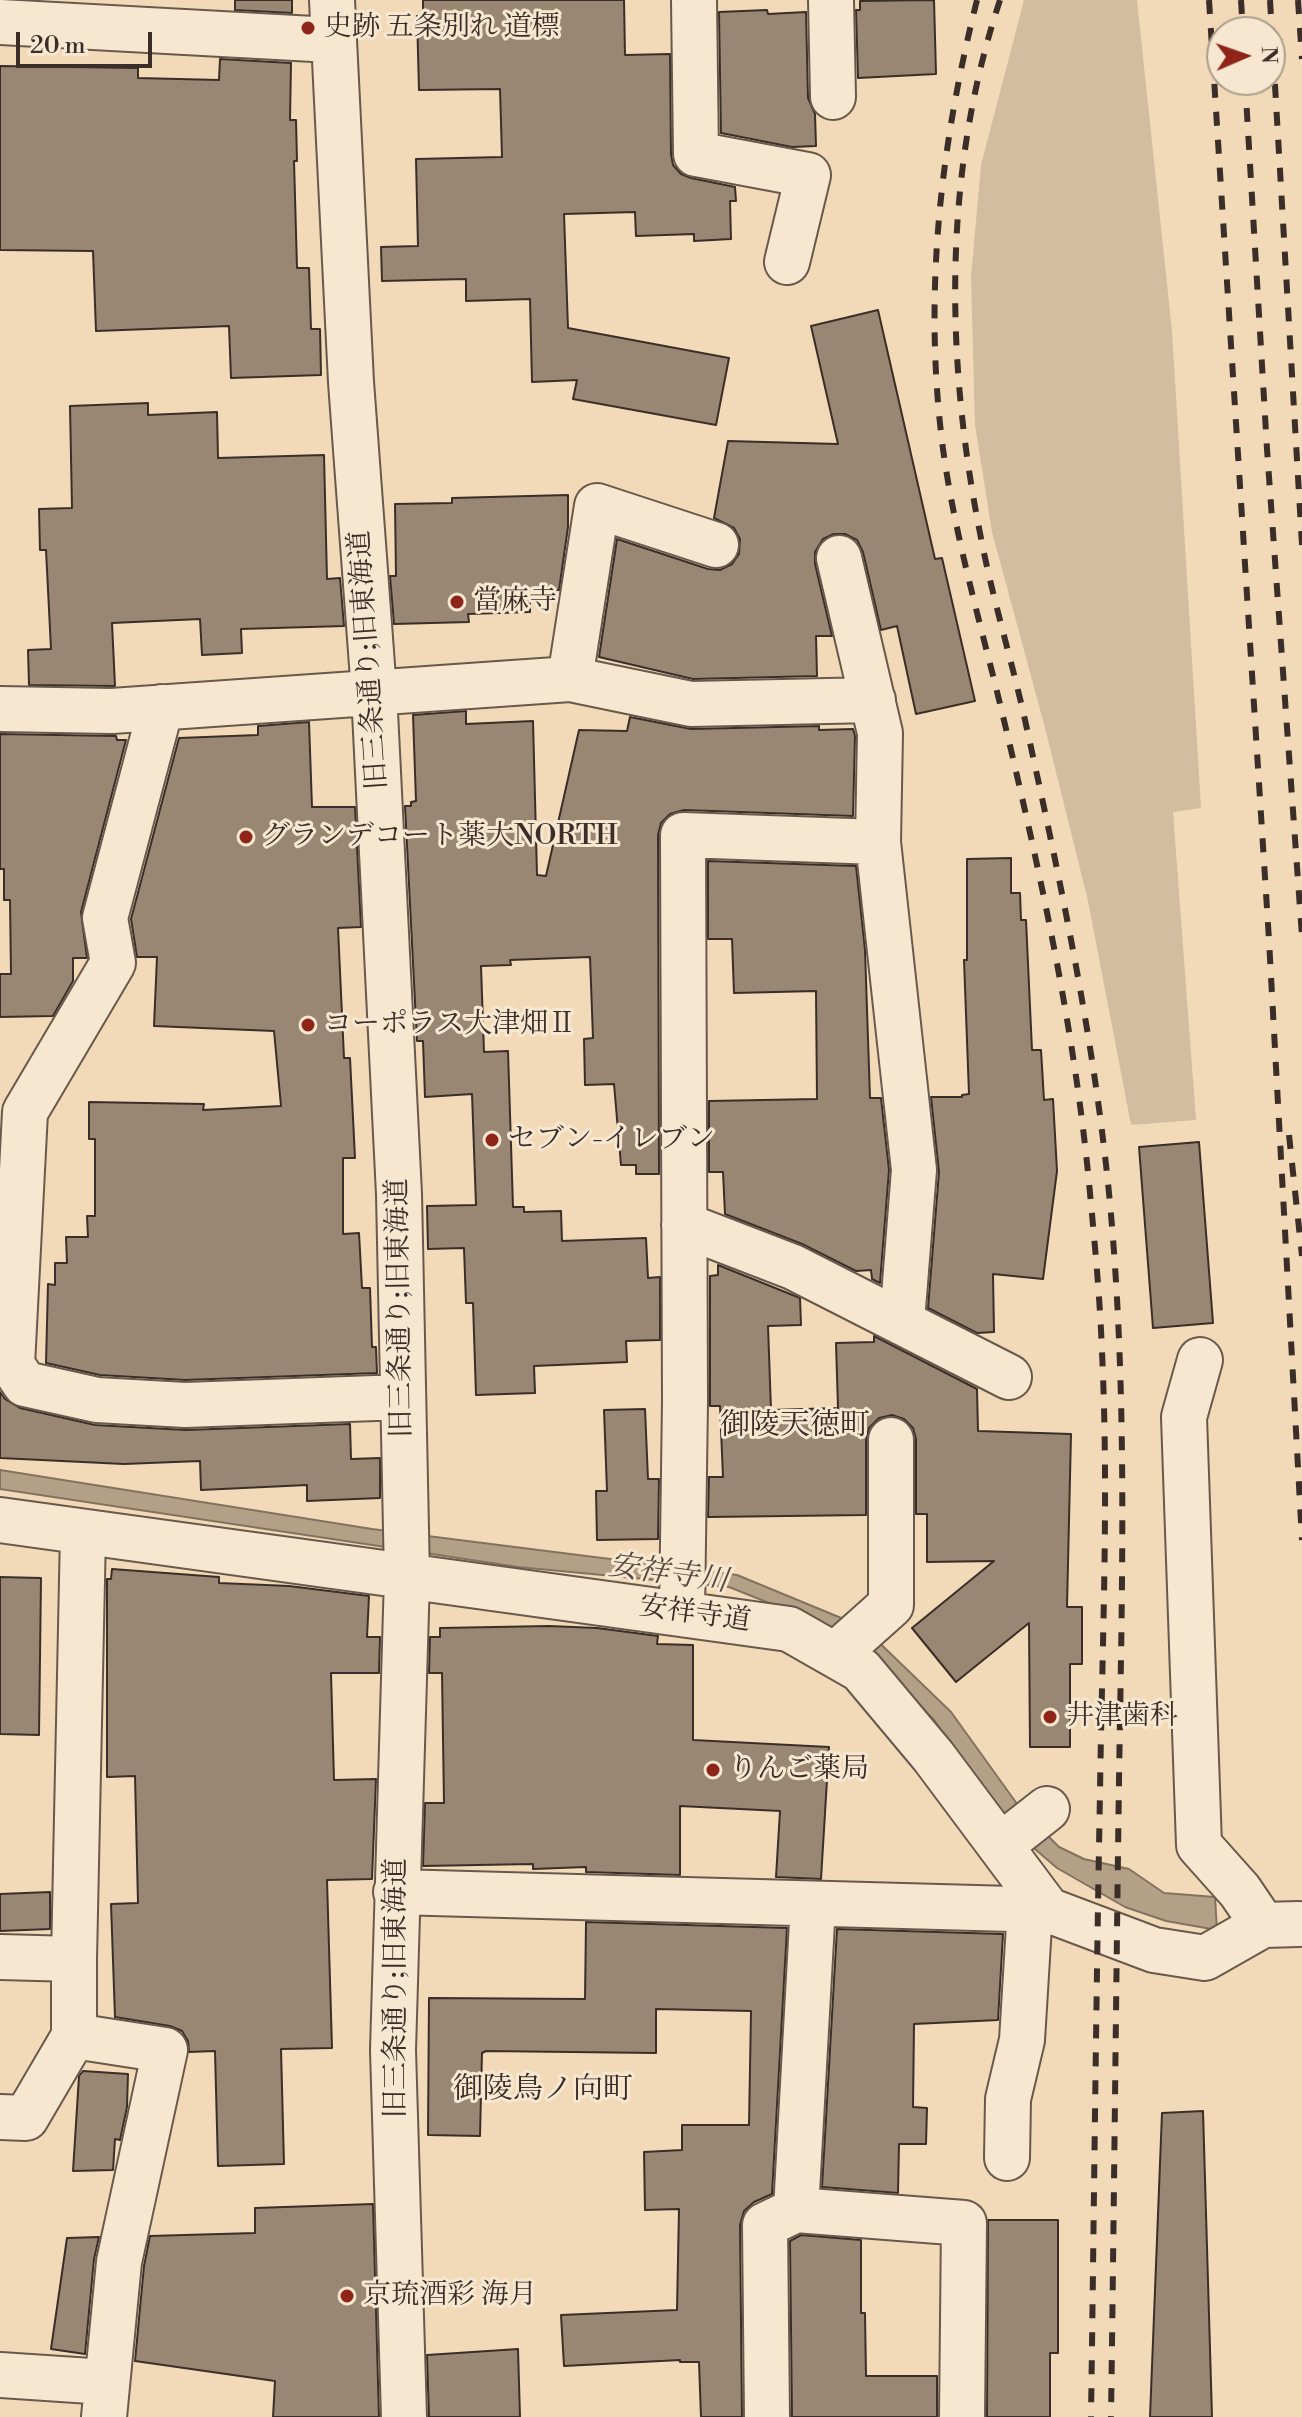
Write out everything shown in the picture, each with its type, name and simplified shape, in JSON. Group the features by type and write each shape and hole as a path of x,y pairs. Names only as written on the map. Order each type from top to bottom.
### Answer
{"street":[{"path":"694,0 696,154 808,175 787,262"},
{"path":"831,0 833,97"},
{"path":"0,22 332,20"},
{"name":"旧三条通り;旧東海道","path":"332,20 351,382 374,692 399,1194 406,1568 393,2050 404,2417"},
{"path":"570,679 597,506 716,545"},
{"path":"839,558 880,733 878,842 914,1170 902,1321"},
{"path":"0,709 112,711 570,679 691,704 873,700"},
{"path":"161,707 105,918 113,963 13,1112 12,1365 25,1384 97,1400 185,1405 403,1397"},
{"path":"682,1607 683,835 878,842"},
{"path":"684,1225 793,1267 1009,1377"},
{"path":"396,1892 1039,1910 1154,1950 1205,1958 1281,1924 1240,1891 1199,1845 1184,1417 1200,1360"},
{"path":"839,1652 891,1605 891,1440"},
{"name":"安祥寺道","path":"0,1520 83,1533 406,1568 682,1607 789,1629 839,1652 861,1670 1006,1841 1039,1910"},
{"path":"0,2117 26,2118 74,2036 83,1533"},
{"path":"1006,1841 1047,1809"},
{"path":"796,2210 813,1904"},
{"path":"1007,2158 1008,2099 1022,2040 1039,1910"},
{"path":"0,1957 74,1959"},
{"path":"0,2375 105,2400 119,2262 165,2050 74,2036"},
{"path":"767,2417 765,2225 796,2210 964,2223 962,2417"}],"shaded area":[{"path":"1024,0 1137,0 1172,331 1201,808 1173,812 1196,1120 1131,1125 1088,901 992,532 975,425 971,277 981,165"}],"water":[{"name":"安祥寺川","path":"0,1470 372,1529 737,1575 863,1627 951,1712 1020,1808 1059,1847 1084,1859 1129,1869 1164,1893 1215,1897 1217,1930 1166,1921 1125,1907 1057,1868 1007,1825 934,1720 852,1636 729,1587 518,1567 0,1489"}],"building":[{"path":"235,0 292,0 292,13 235,10"},
{"path":"423,0 624,0 625,55 670,54 673,165 681,174 691,178 735,187 736,201 730,201 731,239 694,241 694,234 636,236 635,212 564,214 568,328 729,358 716,425 573,399 577,380 532,382 530,299 466,301 466,279 382,281 381,247 418,246 416,159 502,157 500,89 419,90 417,16 423,16"},
{"path":"934,0 936,74 858,78 856,10 860,10 860,1"},
{"path":"767,10 768,14 806,12 808,98 815,114 816,146 792,147 721,133 719,12"},
{"path":"220,59 291,63 290,120 296,120 297,268 309,268 311,329 320,329 321,375 231,378 229,326 96,331 93,251 0,250 0,66 138,68 138,78 219,80"},
{"path":"878,310 935,559 942,558 975,701 916,714 897,626 881,630 863,552 857,540 845,534 834,534 823,539 815,552 832,636 816,636 817,676 693,679 599,657 617,539 708,569 720,570 732,564 739,554 740,539 734,528 714,518 728,441 838,444 811,326"},
{"path":"148,403 148,415 217,412 218,458 324,455 327,579 340,578 344,626 241,629 242,653 202,655 200,619 112,623 115,686 29,685 28,650 51,649 46,550 40,550 39,509 72,508 70,406"},
{"path":"568,495 568,527 559,590 530,591 530,612 468,614 469,622 394,624 390,576 396,576 395,504 452,503 452,498"},
{"path":"466,711 466,724 533,721 537,875 546,876 579,730 627,731 630,717 691,729 819,726 819,730 853,729 855,736 853,816 684,810 670,814 661,823 658,835 659,1174 636,1174 636,1165 621,1165 614,1084 585,1085 584,1039 593,1038 590,957 510,960 511,965 481,966 484,1052 508,1051 513,1207 524,1207 524,1212 561,1211 562,1241 646,1238 648,1278 660,1277 660,1340 626,1341 627,1362 534,1366 535,1393 476,1395 473,1303 466,1303 464,1248 428,1249 427,1206 476,1205 472,1094 425,1097 423,1041 417,1041 405,806 411,806 411,802 416,801 413,715"},
{"path":"309,722 312,807 355,807 361,927 338,928 344,1058 350,1058 355,1158 343,1158 343,1234 359,1233 362,1288 370,1288 372,1347 376,1347 377,1373 185,1380 100,1375 46,1363 48,1284 55,1285 55,1263 67,1263 66,1237 88,1237 87,1216 95,1216 95,1139 89,1139 89,1102 204,1104 203,1110 281,1106 274,1031 154,1026 157,957 137,957 131,919 179,738 258,735 258,726"},
{"path":"0,734 116,736 117,740 126,740 81,912 87,958 73,958 73,981 53,1016 0,1017 0,974 11,974 10,900 4,900 4,869 0,869"},
{"path":"1011,858 1011,893 1020,893 1021,920 1026,920 1032,1050 1041,1050 1044,1100 1053,1099 1057,1171 1043,1279 993,1274 994,1332 977,1333 928,1308 939,1172 931,1097 962,1097 969,1094 964,960 967,960 967,859"},
{"path":"708,861 856,866 865,950 870,1098 881,1098 889,1170 880,1283 872,1279 871,1270 856,1271 802,1244 725,1214 723,1172 709,1172 709,1101 817,1099 816,991 734,993 732,939 708,939"},
{"path":"1199,1142 1213,1323 1153,1328 1139,1147"},
{"path":"718,1265 800,1298 801,1325 768,1326 771,1410 838,1408 836,1343 874,1342 874,1336 977,1389 978,1431 1071,1434 1067,1607 1082,1607 1082,1664 1070,1664 1070,1747 1030,1747 1029,1623 956,1682 912,1628 994,1561 927,1562 927,1514 916,1514 916,1439 913,1428 904,1419 892,1415 879,1418 869,1428 866,1440 866,1515 708,1517 709,1477 723,1477 720,1406 710,1406 710,1276 718,1275"},
{"path":"0,1392 20,1408 95,1425 186,1430 350,1424 351,1459 380,1458 380,1498 307,1501 307,1485 201,1490 200,1461 124,1464 0,1458"},
{"path":"645,1409 648,1479 659,1479 658,1539 597,1540 596,1491 607,1491 604,1410"},
{"path":"112,1569 219,1577 219,1583 289,1586 369,1596 367,1637 380,1637 379,1673 331,1673 334,1780 376,1779 372,1879 327,1880 332,2048 281,2049 284,2164 218,2166 215,2051 189,2052 188,2041 182,2031 170,2026 115,2017 111,1904 138,1903 135,1776 107,1777 107,1579 111,1579"},
{"path":"0,1577 41,1578 39,1735 0,1734"},
{"path":"549,1626 658,1636 657,1644 693,1645 693,1740 829,1747 821,1879 776,1877 780,1811 680,1806 680,1875 586,1872 586,1867 533,1869 533,1864 423,1866 425,1803 444,1803 442,1673 429,1673 430,1637 440,1637 440,1628"},
{"path":"50,1892 50,1929 0,1931 0,1894"},
{"path":"586,1922 787,1928 772,2194 754,2202 744,2211 740,2225 742,2417 701,2417 699,2362 680,2360 564,2366 561,2315 677,2310 679,2209 645,2210 644,2152 682,2150 682,2125 749,2125 751,2011 656,2009 656,2053 486,2051 482,2053 480,2136 428,2135 429,1998 585,1999"},
{"path":"837,1929 1003,1934 998,2020 914,2024 913,2107 927,2108 926,2144 899,2144 898,2193 822,2187"},
{"path":"83,2071 128,2074 127,2107 120,2140 115,2139 113,2170 73,2171 79,2076"},
{"path":"1203,2111 1212,2417 1150,2417 1162,2113"},
{"path":"373,2204 379,2417 273,2417 275,2381 135,2361 150,2236 255,2233 255,2208"},
{"path":"988,2220 1058,2220 1058,2353 1050,2353 1050,2417 987,2417"},
{"path":"801,2235 861,2240 861,2313 865,2313 866,2376 937,2376 937,2417 792,2417 790,2241"},
{"path":"99,2237 85,2354 51,2349 67,2238"},
{"path":"518,2349 520,2417 429,2417 427,2355"}],"railway":[{"path":"977,0 953,111 939,223 935,279 937,392 954,515 1030,831 1066,1011 1083,1132 1101,1332 1105,1517 1091,2417"},
{"path":"1000,0 981,65 959,197 956,332 960,400 980,533 1036,771 1084,1011 1102,1132 1115,1266 1121,1413 1122,1560 1111,2417"},
{"path":"1209,0 1269,940 1302,1540"},
{"path":"1241,0 1242,16"},
{"path":"1270,0 1302,545"},
{"path":"1298,0 1302,59"},
{"path":"1246,96 1267,449 1302,936"},
{"path":"1289,1135 1302,1256"}],"place":[{"name":"史跡 五条別れ 道標","path":"308,28"},
{"name":"當麻寺","path":"457,602"},
{"name":"グランデコート薬大NORTH","path":"246,837"},
{"name":"コーポラス大津畑Ⅱ","path":"308,1025"},
{"name":"セブン-イレブン","path":"492,1140"},
{"name":"井津歯科","path":"1050,1717"},
{"name":"りんご薬局","path":"713,1770"},
{"name":"京琉酒彩 海月","path":"347,2296"}],"district":[{"name":"御陵天徳町","path":"795,1427"},
{"name":"御陵鳥ノ向町","path":"543,2091"}]}
